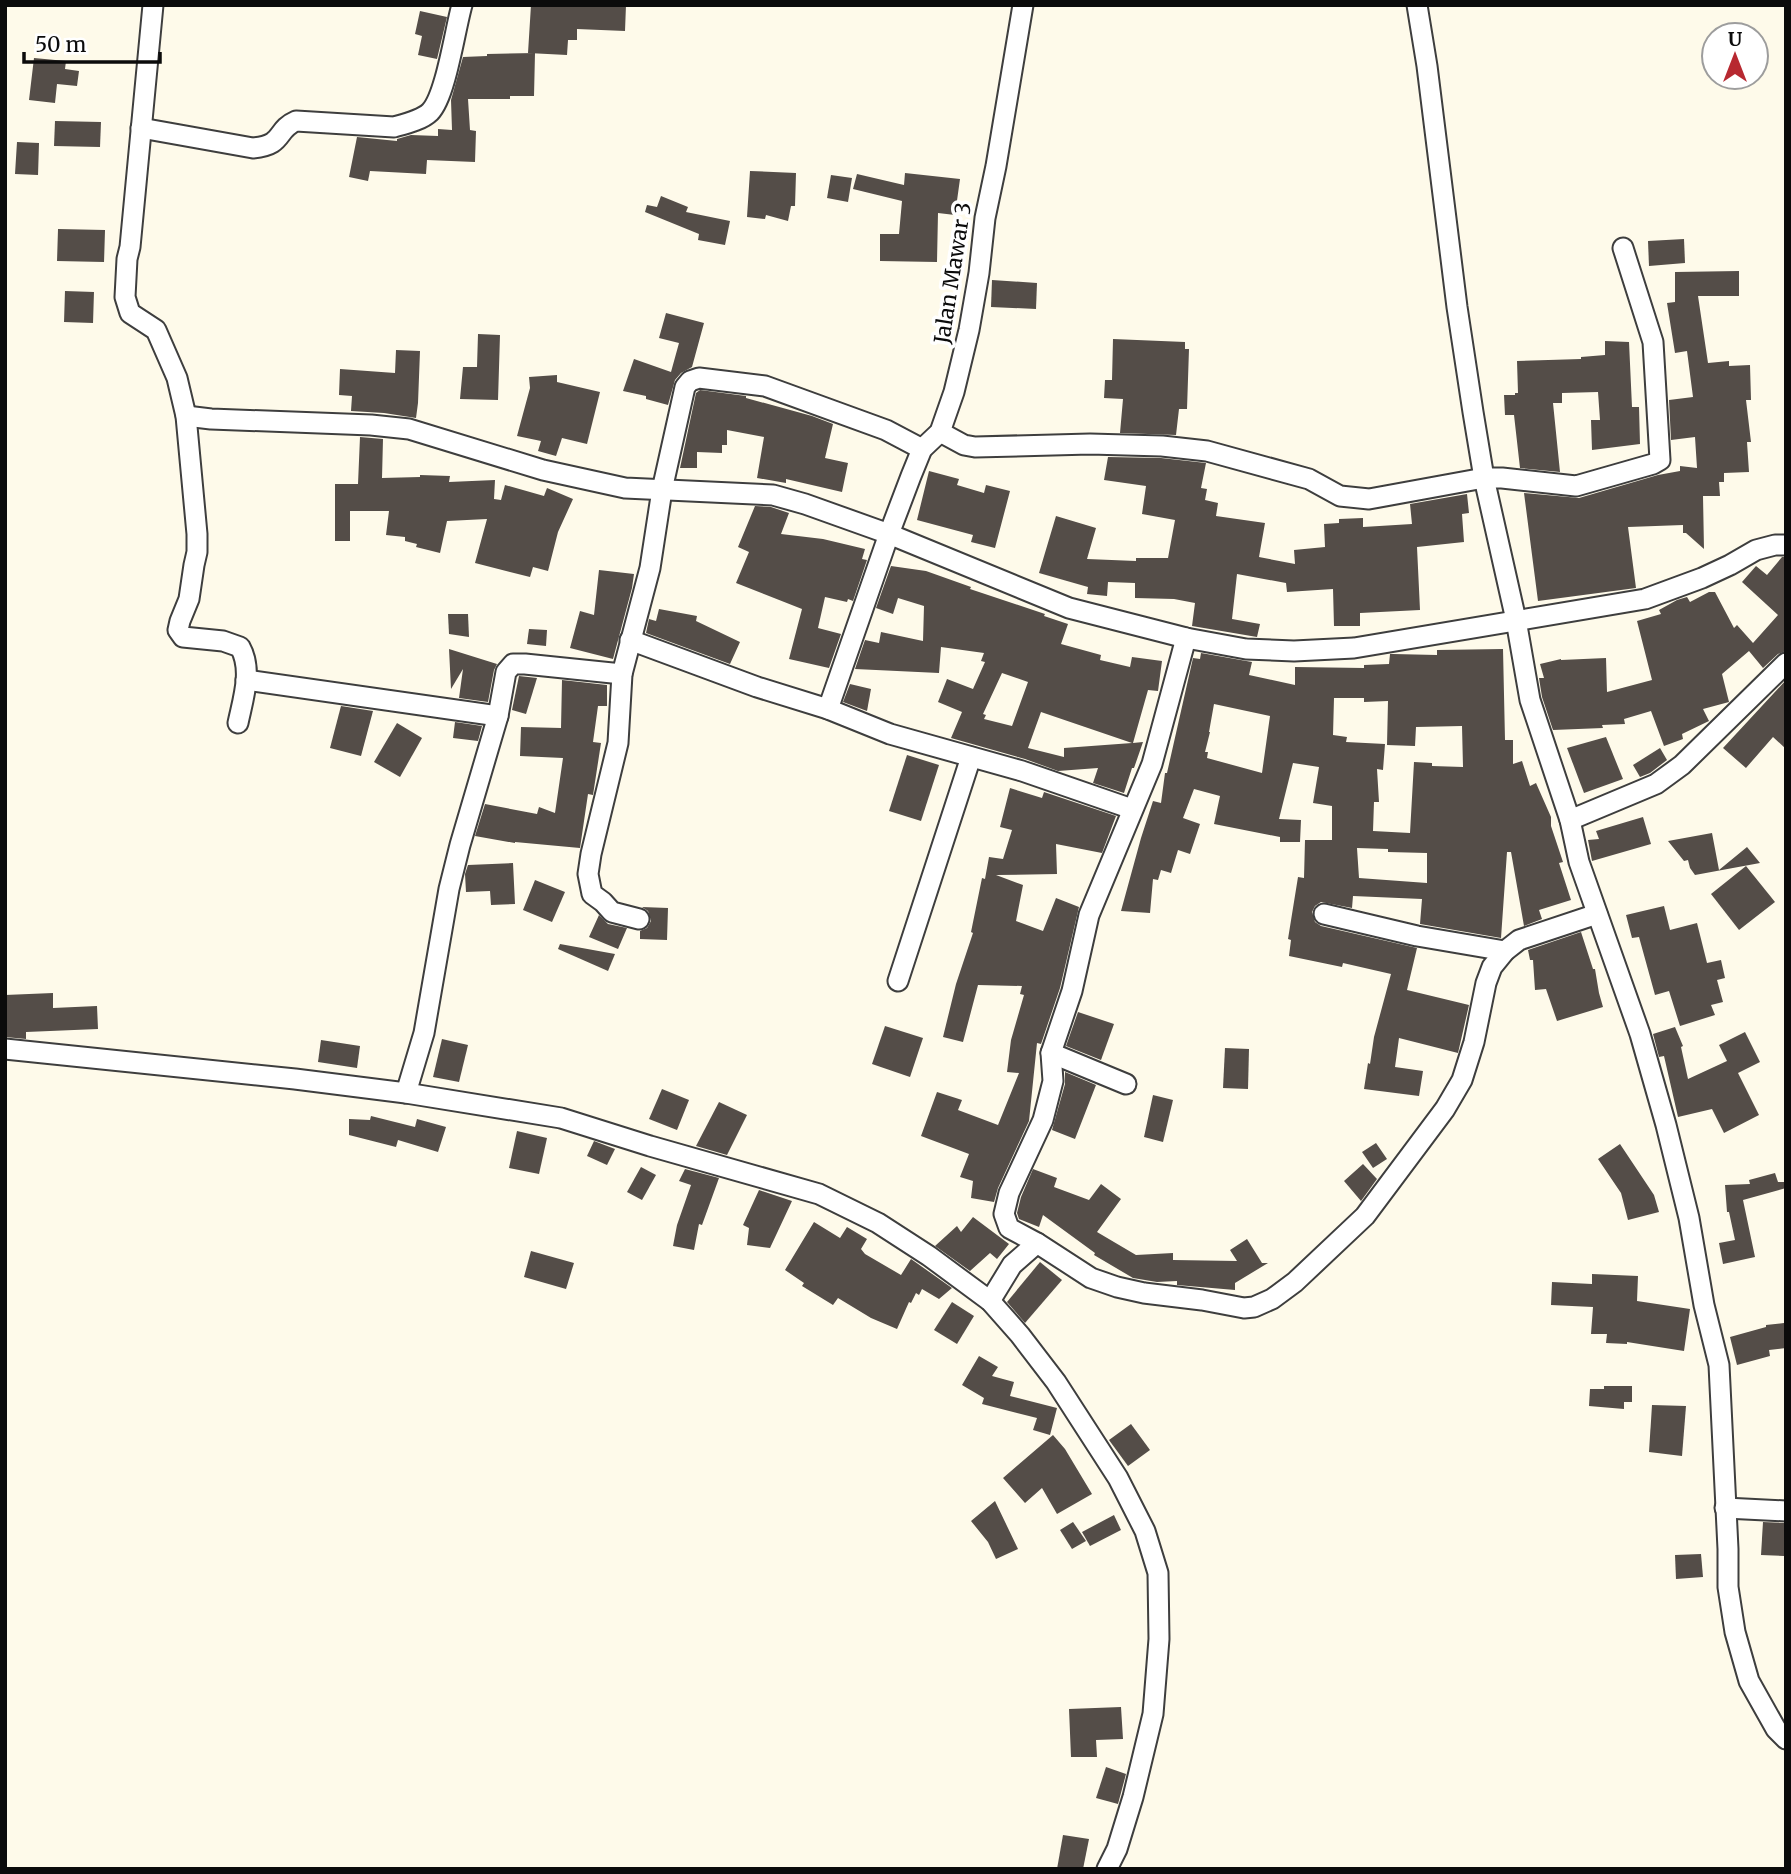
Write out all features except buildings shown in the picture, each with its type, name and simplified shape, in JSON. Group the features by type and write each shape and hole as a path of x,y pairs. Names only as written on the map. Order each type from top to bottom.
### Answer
{"street":[{"path":"153,5 125,297 130,313 156,331 177,377 186,416 197,551 189,600 178,630 183,637 223,641 240,647 245,656 246,680 238,723"},
{"path":"141,128 253,148 274,143 289,124 296,121 394,127 405,124 429,113 440,96 462,5"},
{"name":"Jalan Mawar 3","path":"828,709 889,534 922,449 940,432 954,392 969,330 985,218 1023,5"},
{"path":"1417,5 1457,307 1483,478 1516,620 1530,700 1570,820 1579,862 1640,1034 1689,1218 1704,1305 1719,1365 1728,1587 1735,1632 1749,1681 1776,1729 1786,1738"},
{"path":"940,432 964,445 975,447 1090,444 1162,446 1207,451 1309,479 1340,496 1350,498 1368,499 1483,478 1576,486 1660,460 1653,342 1623,248"},
{"path":"639,919 612,912 592,894 588,874 618,743 622,674 650,568 662,490 685,387 690,381 699,378 765,386 886,430 922,449"},
{"path":"186,416 409,429 543,470 625,488 773,495 889,534 1069,608 1186,638 1246,649 1294,651 1354,648 1645,599 1711,574 1756,550 1786,545"},
{"path":"1186,638 1152,764 1090,915 1072,991 1051,1053 1053,1081 1043,1120 1009,1193 1004,1214 1009,1228 1091,1278 1117,1287 1244,1308 1254,1307 1272,1299 1295,1282 1366,1216 1445,1109 1462,1080 1492,967 1505,951 1520,940 1597,914"},
{"path":"630,640 757,687 828,709 890,734 1022,771 1132,809"},
{"path":"1570,820 1656,784 1674,771 1786,663"},
{"path":"406,1093 424,1033 451,878 498,716 506,672 513,664 622,674"},
{"path":"246,680 498,716"},
{"path":"898,981 971,757"},
{"path":"1324,914 1417,936 1505,951"},
{"path":"5,1049 295,1079 406,1093 561,1118 819,1194 878,1223 990,1301 1056,1382 1118,1478 1145,1531 1158,1573 1159,1639 1153,1714 1133,1797 1117,1849 1107,1869"},
{"path":"1051,1053 1126,1084"},
{"path":"990,1301 1012,1265 1037,1243"},
{"path":"1725,1508 1786,1511"}]}
